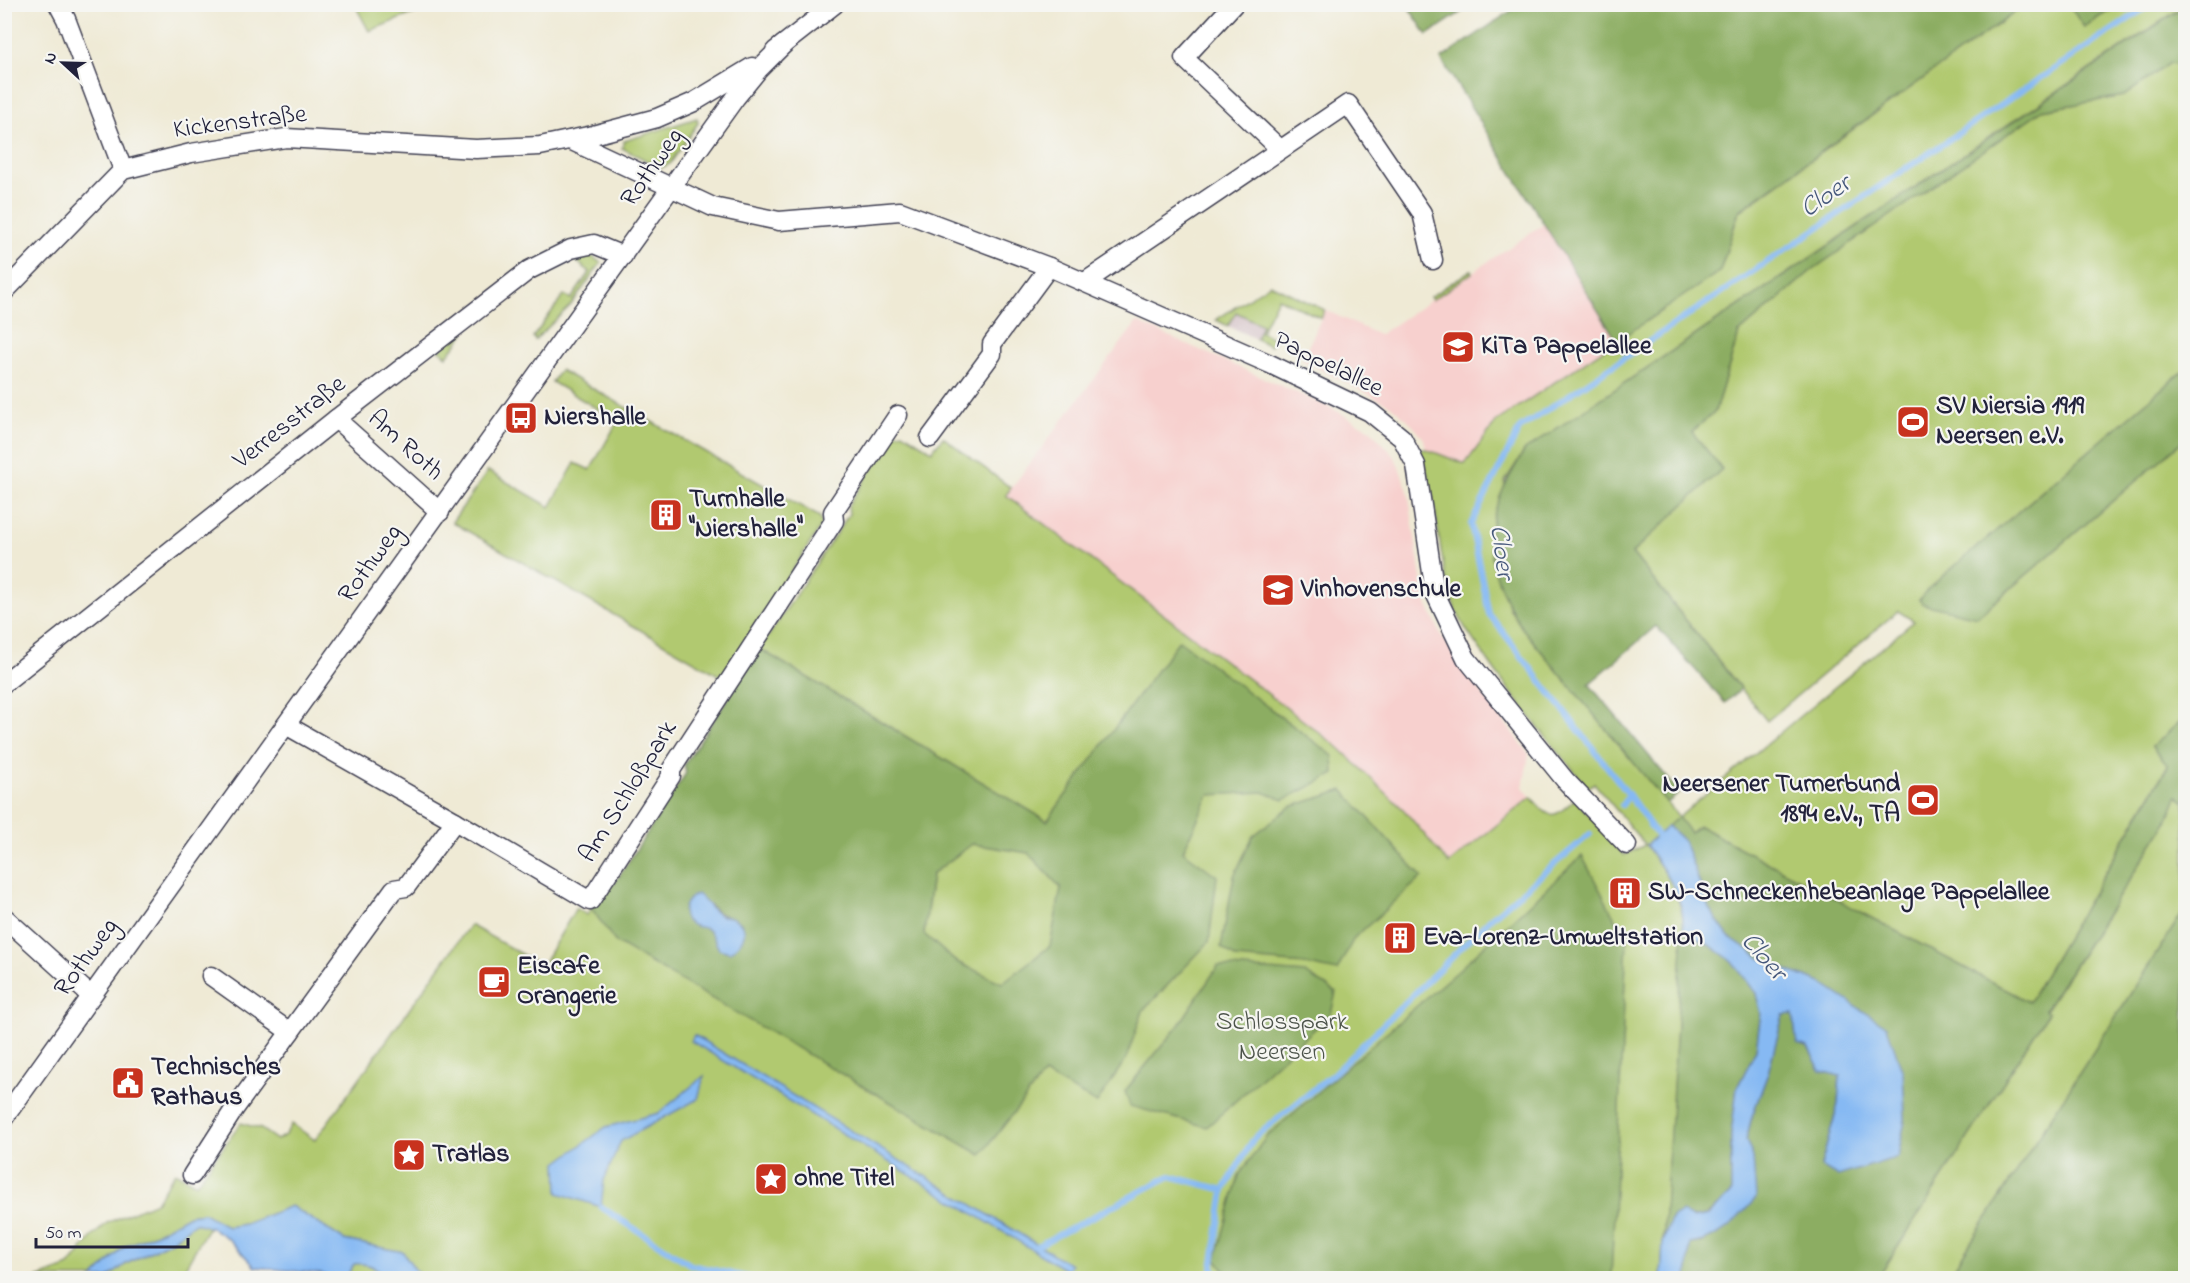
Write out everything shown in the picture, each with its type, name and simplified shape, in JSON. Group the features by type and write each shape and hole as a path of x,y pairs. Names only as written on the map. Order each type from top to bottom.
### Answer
{"street":[{"path":"4,292 123,170 66,19 58,4"},
{"name":"Kickenstraße","path":"123,170 191,153 286,138 476,149 524,147 570,140 643,122 694,102 744,73 835,4"},
{"path":"1234,4 1184,58 1280,149"},
{"name":"Rothweg","path":"4,1118 741,89 784,44"},
{"path":"1084,282 1348,104 1422,213 1433,260"},
{"path":"570,140 670,187"},
{"name":"Pappelallee","path":"670,187 713,207 779,221 900,211 1084,282 1270,364 1370,412 1402,438 1416,465 1435,593 1466,658 1565,780 1627,845"},
{"name":"Verresstraße","path":"4,683 336,419 529,270 571,249 594,244 623,256"},
{"path":"930,438 992,354 992,344 1048,267"},
{"name":"Am Schloßpark","path":"286,726 455,821 590,901 671,776 671,770 834,521 833,512 898,415"},
{"name":"Am Roth","path":"336,419 440,512"},
{"path":"192,1175 235,1108 394,889 406,887 455,821"},
{"path":"4,917 91,996"},
{"path":"211,975 290,1032"}],"shaded area":[{"name":"KiTa Pappelallee","path":"1544,224 1617,341 1497,421 1465,465 1426,449 1424,439 1409,421 1390,405 1302,360 1325,310 1379,335"},
{"path":"1235,312 1262,325 1256,339 1228,326"},
{"name":"Vinhovenschule","path":"1137,322 1331,408 1371,430 1395,457 1408,491 1426,602 1442,637 1473,682 1529,754 1523,787 1531,797 1450,864 1404,810 1338,747 1006,495"}],"green space":[{"path":"1521,4 2025,5 1739,211 1720,271 1617,341 1441,59"},
{"path":"355,5 435,5 369,31"},
{"path":"1407,5 1472,5 1427,35"},
{"name":"Schlosspark Neersen","path":"2025,5 2069,5 2084,27 2118,5 2185,5 1525,450 1505,481 1509,608 1522,628 1679,817 1914,621 1898,611 1767,721 1632,553 1722,469 1691,432 1715,411 1739,333 1812,270 2042,110 2124,96 2170,63 2185,65 2185,369 1928,589 1920,600 1977,617 2185,439 2185,717 2152,747 2168,765 2029,1002 1699,826 1690,833 1646,845 1674,889 1684,922 1661,1278 421,1278 403,1252 344,1240 291,1206 245,1224 228,1227 204,1213 189,1215 161,1231 124,1247 93,1278 37,1278 69,1266 91,1238 107,1223 156,1202 175,1172 196,1184 241,1123 261,1129 277,1140 285,1135 292,1124 315,1140 470,925 542,966 576,908 587,915 591,908 924,934 932,874 972,844 1028,852 1047,821 760,649 849,514 848,506 894,434 903,432 932,451 943,437 1011,488 1006,495 1338,747 1404,810 1449,864 1531,797 1543,810 1552,814 1562,810 1575,799 1624,855 1645,845 1594,783 1588,788 1524,710 1461,621 1445,576 1434,503 1426,467 1419,450 1426,449 1465,464 1497,421 1720,271 1739,212"},
{"path":"2069,5 2118,5 2084,27"},
{"path":"2185,6 2185,65 2170,63 2124,96 2042,110 1812,270 1739,333 1715,411 1692,432 1722,469 1632,553 1741,689 1725,703 1656,626 1589,684 1680,793 1667,803 1522,628 1498,580 1490,538 1493,518 1510,475 1525,450"},
{"path":"697,118 698,123 670,164 661,168 622,148 624,141"},
{"path":"590,255 601,263 571,305 535,340 533,337 564,295 571,299 590,272 576,261"},
{"path":"1471,270 1472,273 1432,300 1430,297"},
{"path":"1270,284 1325,310 1321,318 1278,298 1261,332 1275,339 1271,346 1256,339 1262,325 1236,312 1228,326 1216,320"},
{"path":"463,331 465,333 447,356 439,350"},
{"path":"2185,369 2185,439 1977,617 1923,604 1919,600 1928,589"},
{"path":"560,370 820,517 822,525 722,677 452,522 488,471 550,507 575,463 590,470 618,421 552,382"},
{"path":"1179,640 1333,756 1334,774 1284,800 1263,792 1209,795 1183,851 1217,876 1209,942 1143,1011 1126,1059 1097,1103 1044,1074 981,1155 616,943 591,908 605,886 614,884 686,773 684,765 760,649 1047,821","holes":["972,844 1028,853 1061,888 1050,946 1002,983 955,961 924,934 932,874","710,905 721,914 741,923 730,952 720,949 707,929"]},
{"path":"2185,717 2185,802 2177,796 2167,822 2045,1010 2048,1013 1878,1278 1687,1278 1690,1244 1705,1242 1753,1158 1746,1140 1768,1073 1783,1015 1793,1013 1797,1044 1808,1047 1821,1071 1840,1075 1838,1104 1821,1166 1898,1157 1905,1119 1903,1073 1821,983 1768,963 1728,936 1709,909 1684,841 1668,826 1678,817 1690,833 1699,826 2029,1002 2168,766 2152,747"},
{"path":"1343,790 1422,877 1354,938 1337,971 1304,964 1236,958 1221,947 1234,876 1253,836 1290,807"},
{"path":"2177,796 2185,802 2185,909 1948,1278 1878,1278 2048,1013 2045,1011 2167,822"},
{"path":"1582,856 1627,941 1611,1278 1444,1278 1355,1271 1231,1278 1216,1259 1239,1175 1267,1136 1456,972"},
{"path":"2185,909 2185,1278 1948,1278"},
{"path":"1683,931 1711,946 1732,961 1756,993 1761,1013 1756,1050 1737,1088 1731,1135 1731,1193 1706,1214 1693,1217 1672,1217 1663,1242"},
{"name":"Schlosspark Neersen","path":"1218,966 1305,973 1336,992 1331,1014 1207,1127 1130,1106 1125,1091 1179,1025"},
{"path":"195,1223 209,1226 179,1278 108,1278 126,1264 171,1241"},
{"path":"364,1262 380,1270 388,1278 350,1278 349,1272 354,1264"}],"water":[{"path":"1668,826 1684,841 1709,909 1728,936 1768,963 1821,983 1887,1027 1903,1073 1905,1119 1898,1157 1838,1176 1821,1166 1838,1104 1840,1076 1821,1071 1808,1047 1797,1044 1793,1014 1783,1015 1768,1073 1746,1140 1753,1158 1756,1198 1727,1228 1711,1238 1690,1244 1687,1278 1661,1278 1663,1242 1672,1217 1682,1212 1692,1218 1709,1215 1731,1193 1731,1135 1737,1088 1756,1050 1761,1013 1756,993 1732,961 1711,946 1683,931 1681,906 1677,895 1646,845"},
{"path":"697,894 719,915 733,918 743,927 742,940 730,952 719,949 707,929 694,926 685,919 684,907 689,899"},
{"path":"694,1035 1071,1265 1067,1271 691,1041"},
{"path":"704,1076 698,1099 621,1141 604,1180 601,1207 558,1193 557,1163 606,1127 659,1113"},
{"path":"291,1206 344,1240 403,1252 421,1278 388,1278 381,1271 364,1264 354,1264 349,1272 350,1278 331,1278 322,1274 255,1267 222,1234 195,1223 171,1241 126,1264 108,1278 93,1278 124,1247 161,1231 189,1215 204,1213 228,1227 245,1224"}],"waterway":[{"name":"Cloer","path":"1661,841 1629,795 1489,614 1471,524 1520,428 2151,4"},
{"path":"1622,805 1629,795"},
{"path":"1223,1278 1212,1269 1224,1190 1254,1138 1335,1072 1491,918 1590,834"},
{"path":"1037,1246 1170,1176 1224,1190"},
{"path":"601,1207 691,1265 750,1278"}],"place":[{"name":"KiTa Pappelallee","path":"1458,347"},
{"name":"Niershalle","path":"521,418"},
{"name":"SV Niersia 1919 Neersen e.V.","path":"1913,422"},
{"name":"Turnhalle \"Niershalle\"","path":"666,515"},
{"name":"Vinhovenschule","path":"1278,590"},
{"name":"Neersener Turnerbund 1894 e.V., TA","path":"1923,800"},
{"name":"SW-Schneckenhebeanlage Pappelallee","path":"1625,893"},
{"name":"Eva-Lorenz-Umweltstation","path":"1400,938"},
{"name":"Eiscafe Orangerie","path":"494,982"},
{"name":"Technisches Rathaus","path":"128,1083"},
{"name":"Tratlas","path":"409,1155"},
{"name":"ohne Titel","path":"771,1179"}]}
